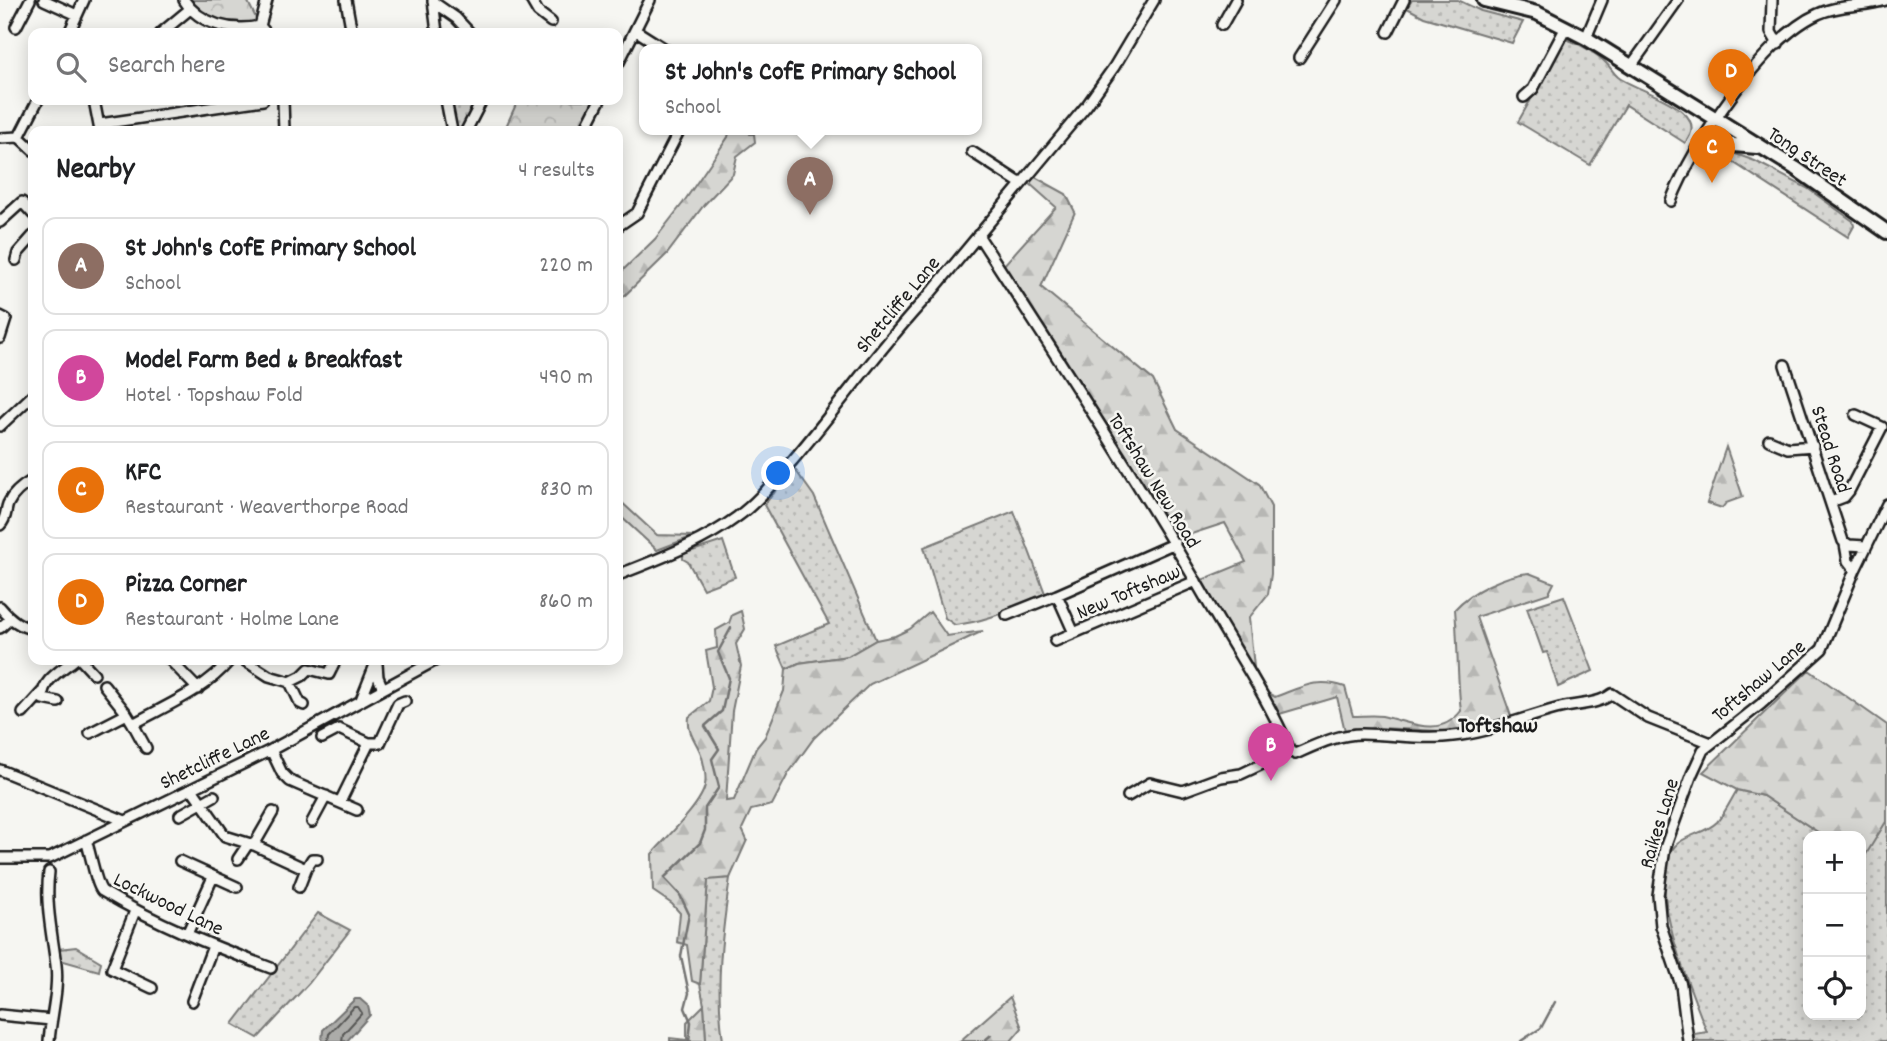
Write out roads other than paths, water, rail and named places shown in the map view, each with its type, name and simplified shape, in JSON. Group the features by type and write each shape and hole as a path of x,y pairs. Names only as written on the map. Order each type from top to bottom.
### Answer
{"highway":[{"name":"Tong Street","path":"1484,0 1536,13 1586,38 1795,168 1887,232"},
{"path":"1698,150 1722,144 1761,147"}],"street":[{"path":"16,27 30,0"},
{"path":"44,0 77,15"},
{"path":"71,28 84,0"},
{"path":"263,28 267,0"},
{"path":"346,0 351,28"},
{"path":"531,0 538,12 551,22"},
{"path":"623,54 650,0"},
{"name":"Shetcliffe Lane","path":"623,573 718,530 740,515 774,482 870,363 1087,105 1114,67 1154,0"},
{"path":"1222,24 1236,0"},
{"path":"1299,58 1336,0"},
{"path":"1388,32 1404,0"},
{"path":"1586,38 1602,0"},
{"path":"1631,66 1678,0"},
{"path":"1772,0 1771,32 1778,44"},
{"path":"1671,201 1736,88 1778,44 1811,17 1850,3 1886,0"},
{"path":"433,1 436,28"},
{"path":"433,1 465,28"},
{"path":"165,28 187,4 216,25 250,28"},
{"path":"1524,97 1533,89 1566,27"},
{"path":"635,30 657,44"},
{"path":"19,137 35,105"},
{"path":"95,105 100,126"},
{"path":"112,126 234,105"},
{"path":"282,105 284,126"},
{"path":"447,105 451,126"},
{"path":"469,126 479,105"},
{"path":"587,126 597,105"},
{"path":"623,223 637,214 677,135"},
{"path":"0,138 19,137 28,145"},
{"path":"977,152 1020,183"},
{"path":"0,222 20,200 28,209"},
{"name":"Toftshaw New Road","path":"978,235 1175,543 1290,751"},
{"path":"16,260 18,253 28,242"},
{"path":"0,338 7,319"},
{"name":"Stead Road","path":"1785,365 1845,544 1848,561 1855,570"},
{"path":"0,426 28,400"},
{"path":"1831,502 1844,497 1849,491 1882,427 1856,415"},
{"path":"1769,440 1788,447 1813,446"},
{"path":"0,525 5,521 4,501 28,483"},
{"name":"Toftshaw Lane","path":"1128,796 1150,783 1183,791 1221,777 1241,774 1290,751 1295,754 1330,739 1360,734 1404,738 1457,736 1580,703 1600,702 1612,694 1648,718 1711,743 1817,655 1826,641 1855,570 1887,504"},
{"name":"New Toftshaw","path":"1007,615 1175,543"},
{"path":"1845,544 1866,546"},
{"name":"New Toftshaw","path":"1055,641 1196,581"},
{"name":"New Toftshaw","path":"1057,595 1074,633"},
{"path":"0,607 10,619 28,628"},
{"path":"0,628 10,619"},
{"path":"23,713 48,681 68,665"},
{"path":"86,665 94,674"},
{"path":"175,665 198,689"},
{"path":"133,724 198,689 226,665"},
{"path":"252,665 269,676 290,682 302,676 308,665"},
{"path":"311,665 330,676 334,665"},
{"path":"361,700 375,665"},
{"path":"377,665 383,689"},
{"name":"Shetcliffe Lane","path":"0,858 50,858 271,750 427,665"},
{"path":"290,682 301,705"},
{"path":"104,685 127,714 146,748"},
{"path":"42,692 43,699 58,702"},
{"path":"322,737 339,729 369,743 383,746 398,704 405,701"},
{"path":"93,717 95,731 127,714"},
{"path":"340,802 369,743"},
{"name":"Raikes Lane","path":"1688,1041 1689,1031 1681,985 1661,926 1658,881 1665,848 1692,774 1703,750 1711,743"},
{"path":"271,750 282,773 290,781 357,810"},
{"path":"0,771 125,821"},
{"path":"191,789 225,835 306,869"},
{"path":"180,815 214,796"},
{"path":"313,822 326,796"},
{"path":"239,859 273,812"},
{"name":"Lockwood Lane","path":"86,840 98,887 135,911 213,946 271,968"},
{"path":"299,887 312,859 317,859"},
{"path":"180,861 237,887"},
{"path":"49,872 47,888 56,966 49,1041"},
{"path":"187,934 213,877"},
{"path":"135,911 112,969 152,988"},
{"path":"192,1001 213,946"},
{"path":"0,1016 51,1020"}],"water":[{"path":"355,999 360,999 368,1006 370,1015 347,1041 322,1041 323,1030"}],"waterway":[{"path":"689,1041 691,1022 685,1008 689,993 681,956 689,914 680,895 664,878 700,843 705,830 705,808 719,787 712,759 719,749 705,726 722,711 729,678 718,652 731,628"},
{"path":"1521,1041 1541,1028 1555,1002"},
{"path":"984,1041 991,1035"}],"place":[{"name":"Pizza Corner","path":"1731,107"},
{"name":"KFC","path":"1712,183"},
{"name":"St John's CofE Primary School","path":"810,215"},
{"name":"Model Farm Bed & Breakfast","path":"1271,781"}],"district":[{"name":"Toftshaw","path":"1498,724"}]}
